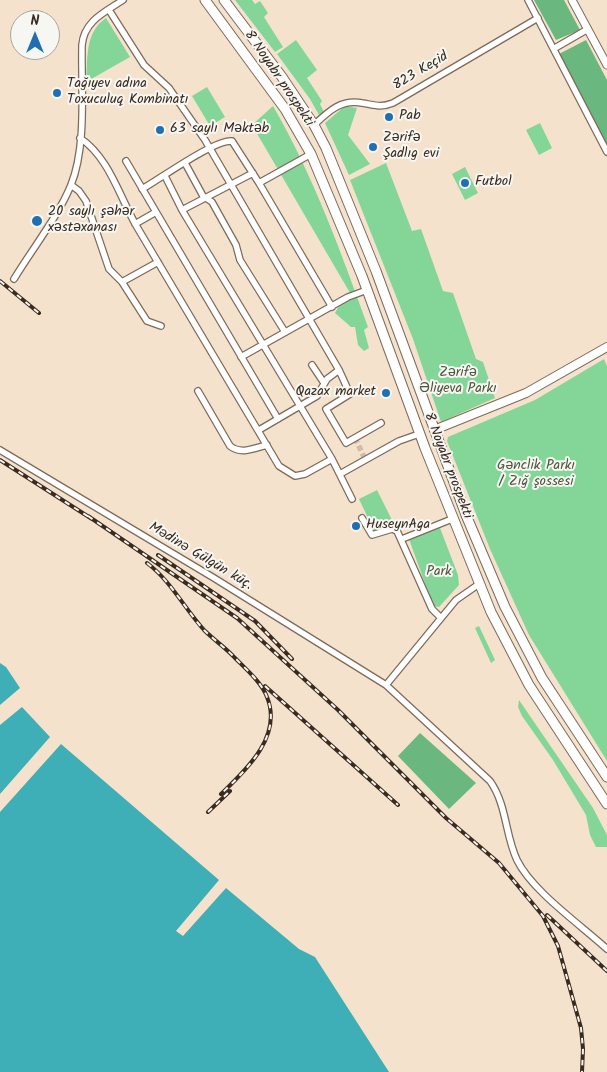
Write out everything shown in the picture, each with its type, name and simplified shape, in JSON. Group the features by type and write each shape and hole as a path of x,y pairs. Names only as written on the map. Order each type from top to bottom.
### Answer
{"highway":[{"name":"8 Noyabr prospekti","path":"205,0 285,109 311,154 367,290 419,434 479,584 524,676 607,804"},
{"name":"8 Noyabr prospekti","path":"224,0 282,77 314,125 339,176 466,515 505,608 542,678 607,777"},
{"path":"419,434 434,430"}],"main road":[{"path":"434,430 526,393 559,376 607,347"}],"street":[{"path":"14,279 71,185 77,166 80,138 82,38 88,24 123,0"},
{"path":"528,0 607,152"},
{"path":"572,0 607,65"},
{"path":"109,10 144,66 169,88 209,148 229,185 340,370 350,394 326,409 346,443 381,423"},
{"name":"823 Keçid","path":"314,125 332,108 345,103 362,103 378,108 393,103 538,18"},
{"path":"554,48 588,29"},
{"path":"80,138 90,144 102,160 158,262 282,469 295,476 332,459"},
{"path":"142,189 209,148 223,141 232,141 332,306"},
{"path":"259,183 311,154"},
{"path":"126,161 278,419"},
{"path":"186,163 206,198 212,202 236,244 240,260 285,332"},
{"path":"182,210 253,173"},
{"path":"165,176 182,210 332,459 352,499"},
{"path":"71,185 79,191 86,201 106,263 122,282 147,321 161,326"},
{"path":"136,224 156,212"},
{"path":"122,282 158,262"},
{"path":"241,357 332,306 367,290"},
{"path":"312,365 324,383"},
{"path":"259,430 321,393 324,383 340,370"},
{"path":"198,392 230,446 236,451 267,445"},
{"path":"340,474 398,441 419,434"},
{"name":"Mədinə Gülgün küç.","path":"0,450 214,578 386,685 490,781 497,791 513,851 524,871 541,891 607,949"},
{"path":"362,518 372,535 394,529 402,539 432,609 440,618"},
{"path":"402,539 452,519"},
{"path":"386,685 440,618 463,594 479,584"}],"green space":[{"path":"235,0 252,0 255,4 260,1 268,13 264,17 283,47 275,52"},
{"path":"534,0 564,0 580,30 556,40"},
{"path":"106,18 130,57 86,82 88,47 94,31"},
{"path":"296,40 317,70 307,78 322,101 320,104 324,112 319,115 310,99 277,54"},
{"path":"586,40 607,80 607,147 559,54"},
{"path":"207,87 225,117 210,126 192,96"},
{"path":"273,106 314,186 368,327 364,330 369,348 364,351 358,345 355,327 351,327 335,313 339,306 353,298 252,125"},
{"path":"345,106 357,108 348,135 370,164 349,175 325,123"},
{"name":"Futbol","path":"540,123 552,148 539,155 526,130"},
{"name":"Zərifə Əliyeva Parkı","path":"386,163 412,231 421,229 443,291 453,293 476,359 483,362 495,398 441,422 413,339 350,180"},
{"name":"Futbol","path":"465,167 478,193 465,200 452,174"},
{"name":"Gənclik Parkı / Zığ şossesi","path":"604,359 607,366 607,761 529,635 490,549 447,441 448,437 535,400"},
{"path":"377,490 394,524 375,533 359,499"},
{"name":"Park","path":"440,528 458,575 459,585 439,607 433,606 409,539"},
{"path":"479,626 495,660 491,663 475,628"},
{"path":"519,700 593,808 607,835 607,847 596,847 590,835 586,815 553,760 522,716 518,707"},
{"path":"420,733 476,783 449,809 398,756"}],"water":[{"path":"0,663 6,667 20,688 0,705"},
{"path":"22,707 50,737 0,794 0,725"},
{"path":"61,744 219,880 176,931 183,936 226,888 299,949 315,957 389,1072 0,1072 0,812"}],"tunnel":[{"path":"355,438 365,459"}],"railway":[{"path":"0,281 39,313"},
{"path":"0,460 92,519"},
{"path":"88,516 237,618 338,710 446,818 499,863 543,916 558,946 581,1028 583,1049 582,1072"},
{"path":"158,555 255,621 292,659"},
{"path":"147,563 170,586 204,630 253,676 267,697 271,711 266,739 251,763 221,794"},
{"path":"265,686 398,805"},
{"path":"208,812 230,791"},
{"path":"547,915 607,971"}],"place":[{"name":"Tağıyev adına Toxuculuq Kombinatı","path":"57,93"},
{"name":"Pab","path":"389,117"},
{"name":"63 saylı Məktəb","path":"160,130"},
{"name":"Zərifə Şadlıg evi","path":"373,147"},
{"name":"Futbol","path":"465,183"},
{"name":"20 saylı şəhər xəstəxanası","path":"37,221"},
{"name":"Qazax market","path":"386,393"},
{"name":"HuseynAga","path":"356,526"}]}
